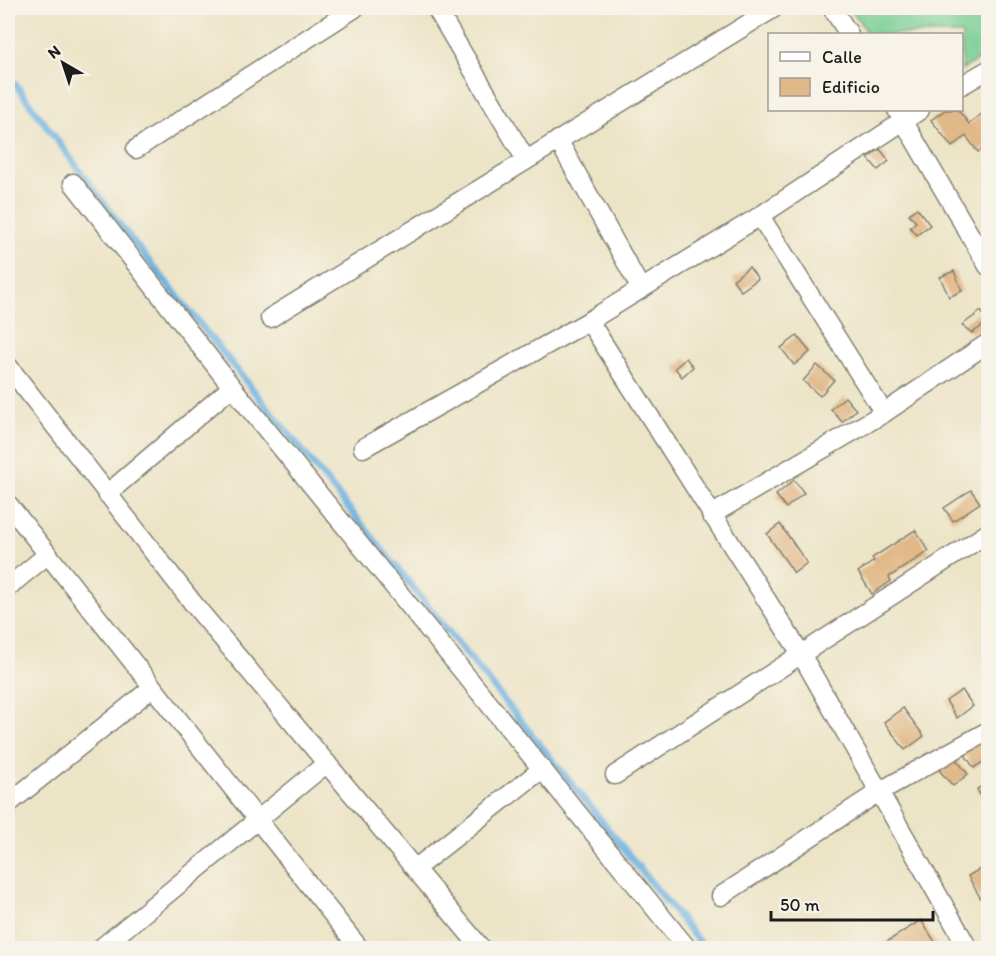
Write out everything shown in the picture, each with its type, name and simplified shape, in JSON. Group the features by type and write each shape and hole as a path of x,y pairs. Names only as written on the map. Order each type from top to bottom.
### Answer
{"street":[{"path":"136,150 355,8"},
{"path":"436,8 526,160"},
{"path":"270,318 774,8"},
{"path":"832,8 848,33"},
{"path":"963,85 988,70"},
{"path":"363,447 589,321 760,216 900,114 915,111"},
{"path":"900,114 988,266"},
{"path":"558,140 641,289"},
{"path":"73,183 232,387 687,948"},
{"path":"760,216 884,413"},
{"path":"589,321 801,654 877,793 968,948"},
{"path":"711,515 884,413 988,343"},
{"path":"8,366 196,607 481,948"},
{"path":"107,494 232,387"},
{"path":"8,504 257,822 359,948"},
{"path":"615,775 988,533"},
{"path":"8,587 47,555"},
{"path":"8,804 152,688"},
{"path":"721,896 877,793 988,731"},
{"path":"101,948 327,763"},
{"path":"416,868 542,769"}],"green space":[{"path":"850,8 988,8 988,53 963,69 963,33 867,33"}],"building":[{"path":"988,109 988,144 978,152 966,136 952,147 931,120 944,111 959,111 969,124"},
{"path":"880,149 889,161 878,170 868,158"},
{"path":"917,208 930,225 917,235 910,227 916,222 909,214"},
{"path":"749,267 758,279 741,291 733,280"},
{"path":"954,271 962,291 949,297 940,277"},
{"path":"981,311 988,322 972,333 962,325"},
{"path":"797,336 810,352 794,365 781,348"},
{"path":"686,358 693,367 682,377 675,368"},
{"path":"817,365 834,380 820,396 803,381"},
{"path":"845,397 856,410 842,422 831,409"},
{"path":"794,480 804,493 786,508 776,495"},
{"path":"971,490 980,503 953,521 944,508"},
{"path":"780,524 807,563 794,573 767,534"},
{"path":"915,530 929,551 889,577 891,581 872,594 858,572 874,561 872,558"},
{"path":"962,690 973,706 957,718 946,701"},
{"path":"903,708 924,736 905,750 884,722"},
{"path":"981,739 988,750 988,758 974,768 963,752"},
{"path":"954,757 968,774 953,786 939,770"},
{"path":"988,782 988,809 977,789"},
{"path":"988,864 988,895 981,899 968,876"},
{"path":"921,920 939,948 877,948"}],"waterway":[{"path":"8,74 123,229 704,948"}]}
